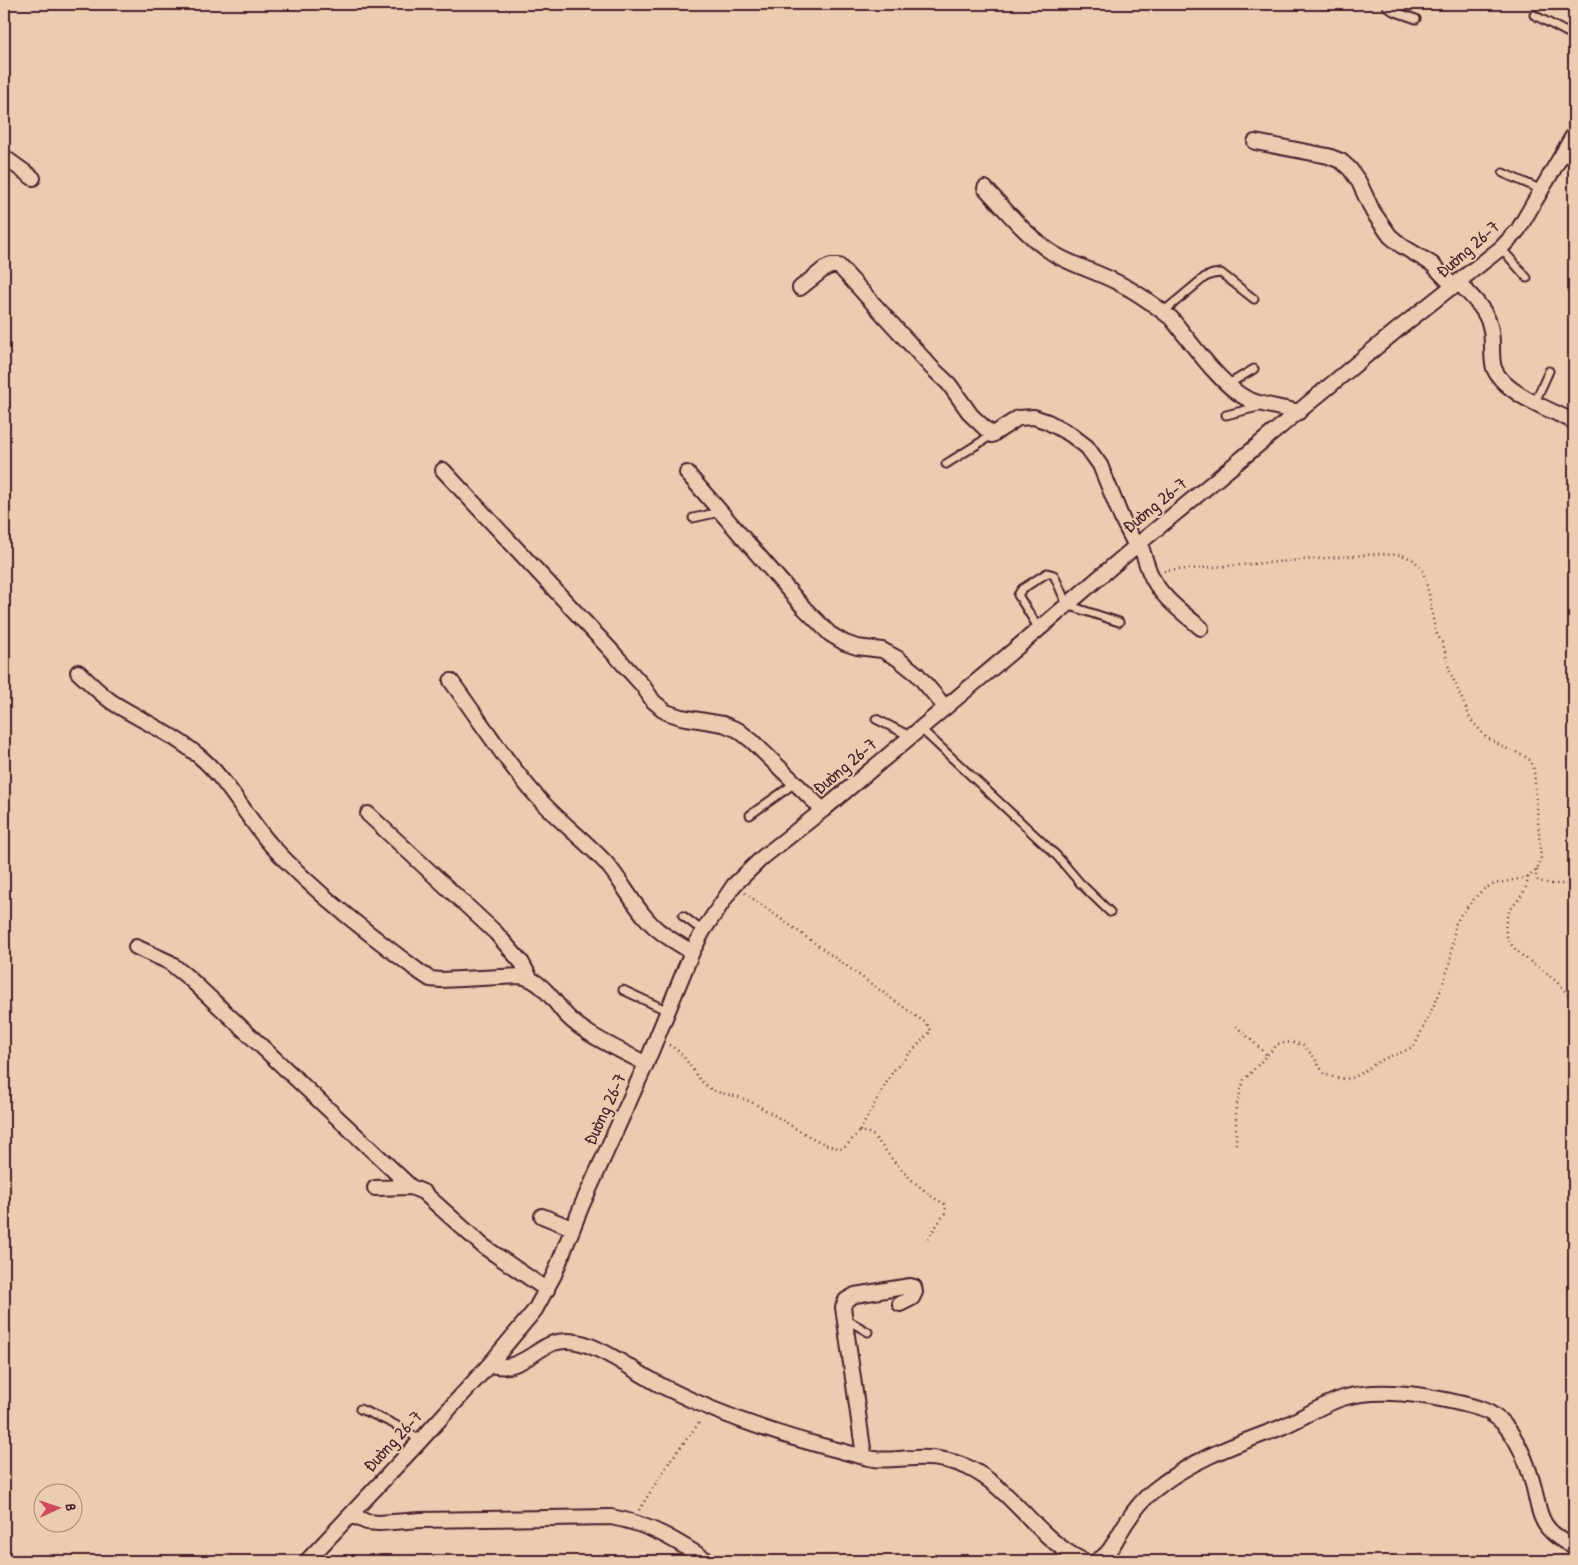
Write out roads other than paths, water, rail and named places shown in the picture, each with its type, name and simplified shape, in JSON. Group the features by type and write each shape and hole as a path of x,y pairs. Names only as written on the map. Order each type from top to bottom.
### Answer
{"street":[{"name":"Đường 26-7","path":"307,1561 489,1365 526,1322 547,1290 572,1228 657,1039 692,952 703,931 734,885 762,857 823,810 1138,544 1397,330 1501,248 1518,230 1574,134"},
{"path":"1255,142 1328,156 1340,161 1350,169 1359,182 1373,212 1390,236 1402,246 1432,264 1483,310 1490,326 1494,369 1505,383 1522,395 1573,421"},
{"path":"4,157 32,178"},
{"path":"985,188 1021,227 1042,245 1057,255 1124,286 1171,318 1227,385 1239,395 1251,401 1299,412"},
{"path":"800,288 824,269 831,266 839,266 932,368 949,384 971,415 992,436 1018,418 1034,417 1063,430 1087,447 1100,465 1122,519 1138,544 1150,572 1164,596 1201,628"},
{"path":"443,470 607,646 643,686 653,701 666,712 681,717 723,724 738,730 752,741 823,810"},
{"path":"687,472 804,608 830,634 857,648 882,650 897,658 917,674 945,707"},
{"path":"78,672 113,703 182,743 200,756 215,771 271,844 298,872 366,932 421,973 430,979 441,980 520,976 530,978"},
{"path":"451,680 523,779 541,800 606,864 646,919 659,932 692,952"},
{"path":"368,814 496,933 522,963 530,978 548,992 569,1018 588,1032 646,1064"},
{"path":"136,947 169,962 190,979 411,1187 423,1192 484,1246 547,1290"},
{"path":"375,1188 411,1187"},
{"path":"542,1216 572,1228"},
{"path":"864,1456 843,1307 846,1300 855,1295 910,1286 914,1287 915,1292 912,1298 900,1304"},
{"path":"489,1365 503,1367 513,1365 549,1344 575,1341 601,1352 662,1386 710,1409 765,1430 864,1456 884,1459 931,1458 946,1460 967,1467 986,1478 1006,1494 1049,1538 1066,1552 1084,1561"},
{"path":"1096,1561 1105,1555 1144,1499 1164,1482 1196,1464 1235,1444 1281,1427 1344,1398 1396,1393 1434,1397 1476,1408 1496,1417 1504,1424 1523,1456 1530,1474 1541,1516 1553,1534 1574,1547"},
{"path":"351,1515 368,1522 379,1523 421,1520 611,1517 631,1521 654,1529 708,1561"}],"lane":[{"path":"1387,4 1393,11 1416,19"},
{"path":"1534,15 1574,36"},
{"path":"1503,173 1542,191"},
{"path":"1501,248 1527,278"},
{"path":"1163,312 1205,277 1213,274 1221,273 1254,299"},
{"path":"1227,385 1254,369"},
{"path":"1535,402 1549,371"},
{"path":"1226,415 1267,405"},
{"path":"946,464 992,436"},
{"path":"694,518 721,512"},
{"path":"1039,629 1018,595 1022,589 1047,574 1054,575 1067,605 1119,622"},
{"path":"876,718 915,732 1057,856 1080,883 1110,912"},
{"path":"750,815 795,783"},
{"path":"683,916 703,931"},
{"path":"623,990 668,1011"},
{"path":"844,1318 868,1332"},
{"path":"360,1409 393,1423 420,1441"}]}
